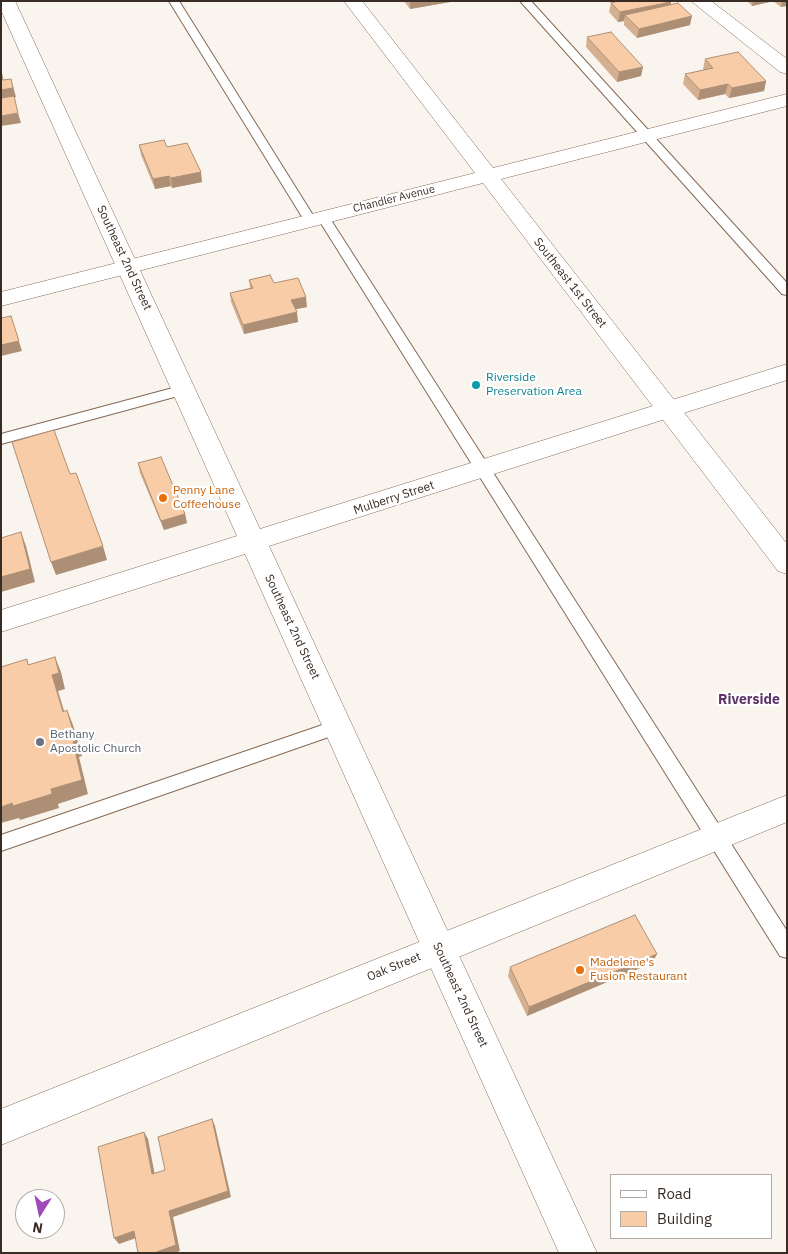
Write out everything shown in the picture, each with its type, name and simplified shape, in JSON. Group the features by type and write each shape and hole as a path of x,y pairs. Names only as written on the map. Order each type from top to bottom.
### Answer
{"street":[{"name":"Southeast 2nd Street","path":"6,1 578,1253"},
{"name":"Southeast 1st Street","path":"354,1 787,564"},
{"path":"700,1 787,68"},
{"name":"Chandler Avenue","path":"1,299 787,100"},
{"name":"Mulberry Street","path":"1,622 787,372"},
{"name":"Oak Street","path":"1,1127 787,808"}],"lane":[{"path":"174,1 482,469 787,949"},
{"path":"525,1 787,291"},
{"path":"1,440 184,390"},
{"path":"1,843 337,727"}],"building":[{"path":"618,1 671,2 620,12 611,3"},
{"path":"678,3 692,16 639,29 625,15"},
{"path":"611,32 643,67 619,72 587,37"},
{"path":"738,52 766,81 732,88 728,84 700,90 685,74 713,68 705,59"},
{"path":"1,73 3,80 11,79 13,88 1,90"},
{"path":"14,96 18,113 1,116 1,98"},
{"path":"164,140 167,147 187,143 201,172 171,178 169,176 153,179 139,145"},
{"path":"270,275 274,283 298,278 306,297 291,300 297,312 243,325 230,293 253,288 249,280"},
{"path":"11,316 19,341 1,345 1,318"},
{"path":"54,430 70,474 76,473 103,546 51,562 12,442"},
{"name":"Penny Lane Coffeehouse","path":"161,457 185,514 161,521 138,463"},
{"path":"21,532 30,569 1,577 1,538"},
{"name":"Bethany Apostolic Church","path":"55,657 59,673 52,675 63,712 67,710 76,741 73,742 82,780 51,789 52,794 13,806 12,803 1,807 1,667 27,659 28,665"},
{"name":"Madeleine's Fusion Restaurant","path":"635,915 657,954 529,1007 510,967"},
{"path":"212,1119 228,1191 169,1211 176,1245 154,1253 138,1253 134,1231 114,1238 98,1147 144,1132 152,1174 165,1170 158,1137"}],"place":[{"name":"Riverside Preservation Area","path":"476,385"},
{"name":"Penny Lane Coffeehouse","path":"163,498"},
{"name":"Bethany Apostolic Church","path":"40,742"},
{"name":"Madeleine's Fusion Restaurant","path":"580,970"}],"district":[{"name":"Riverside","path":"749,700"}]}
